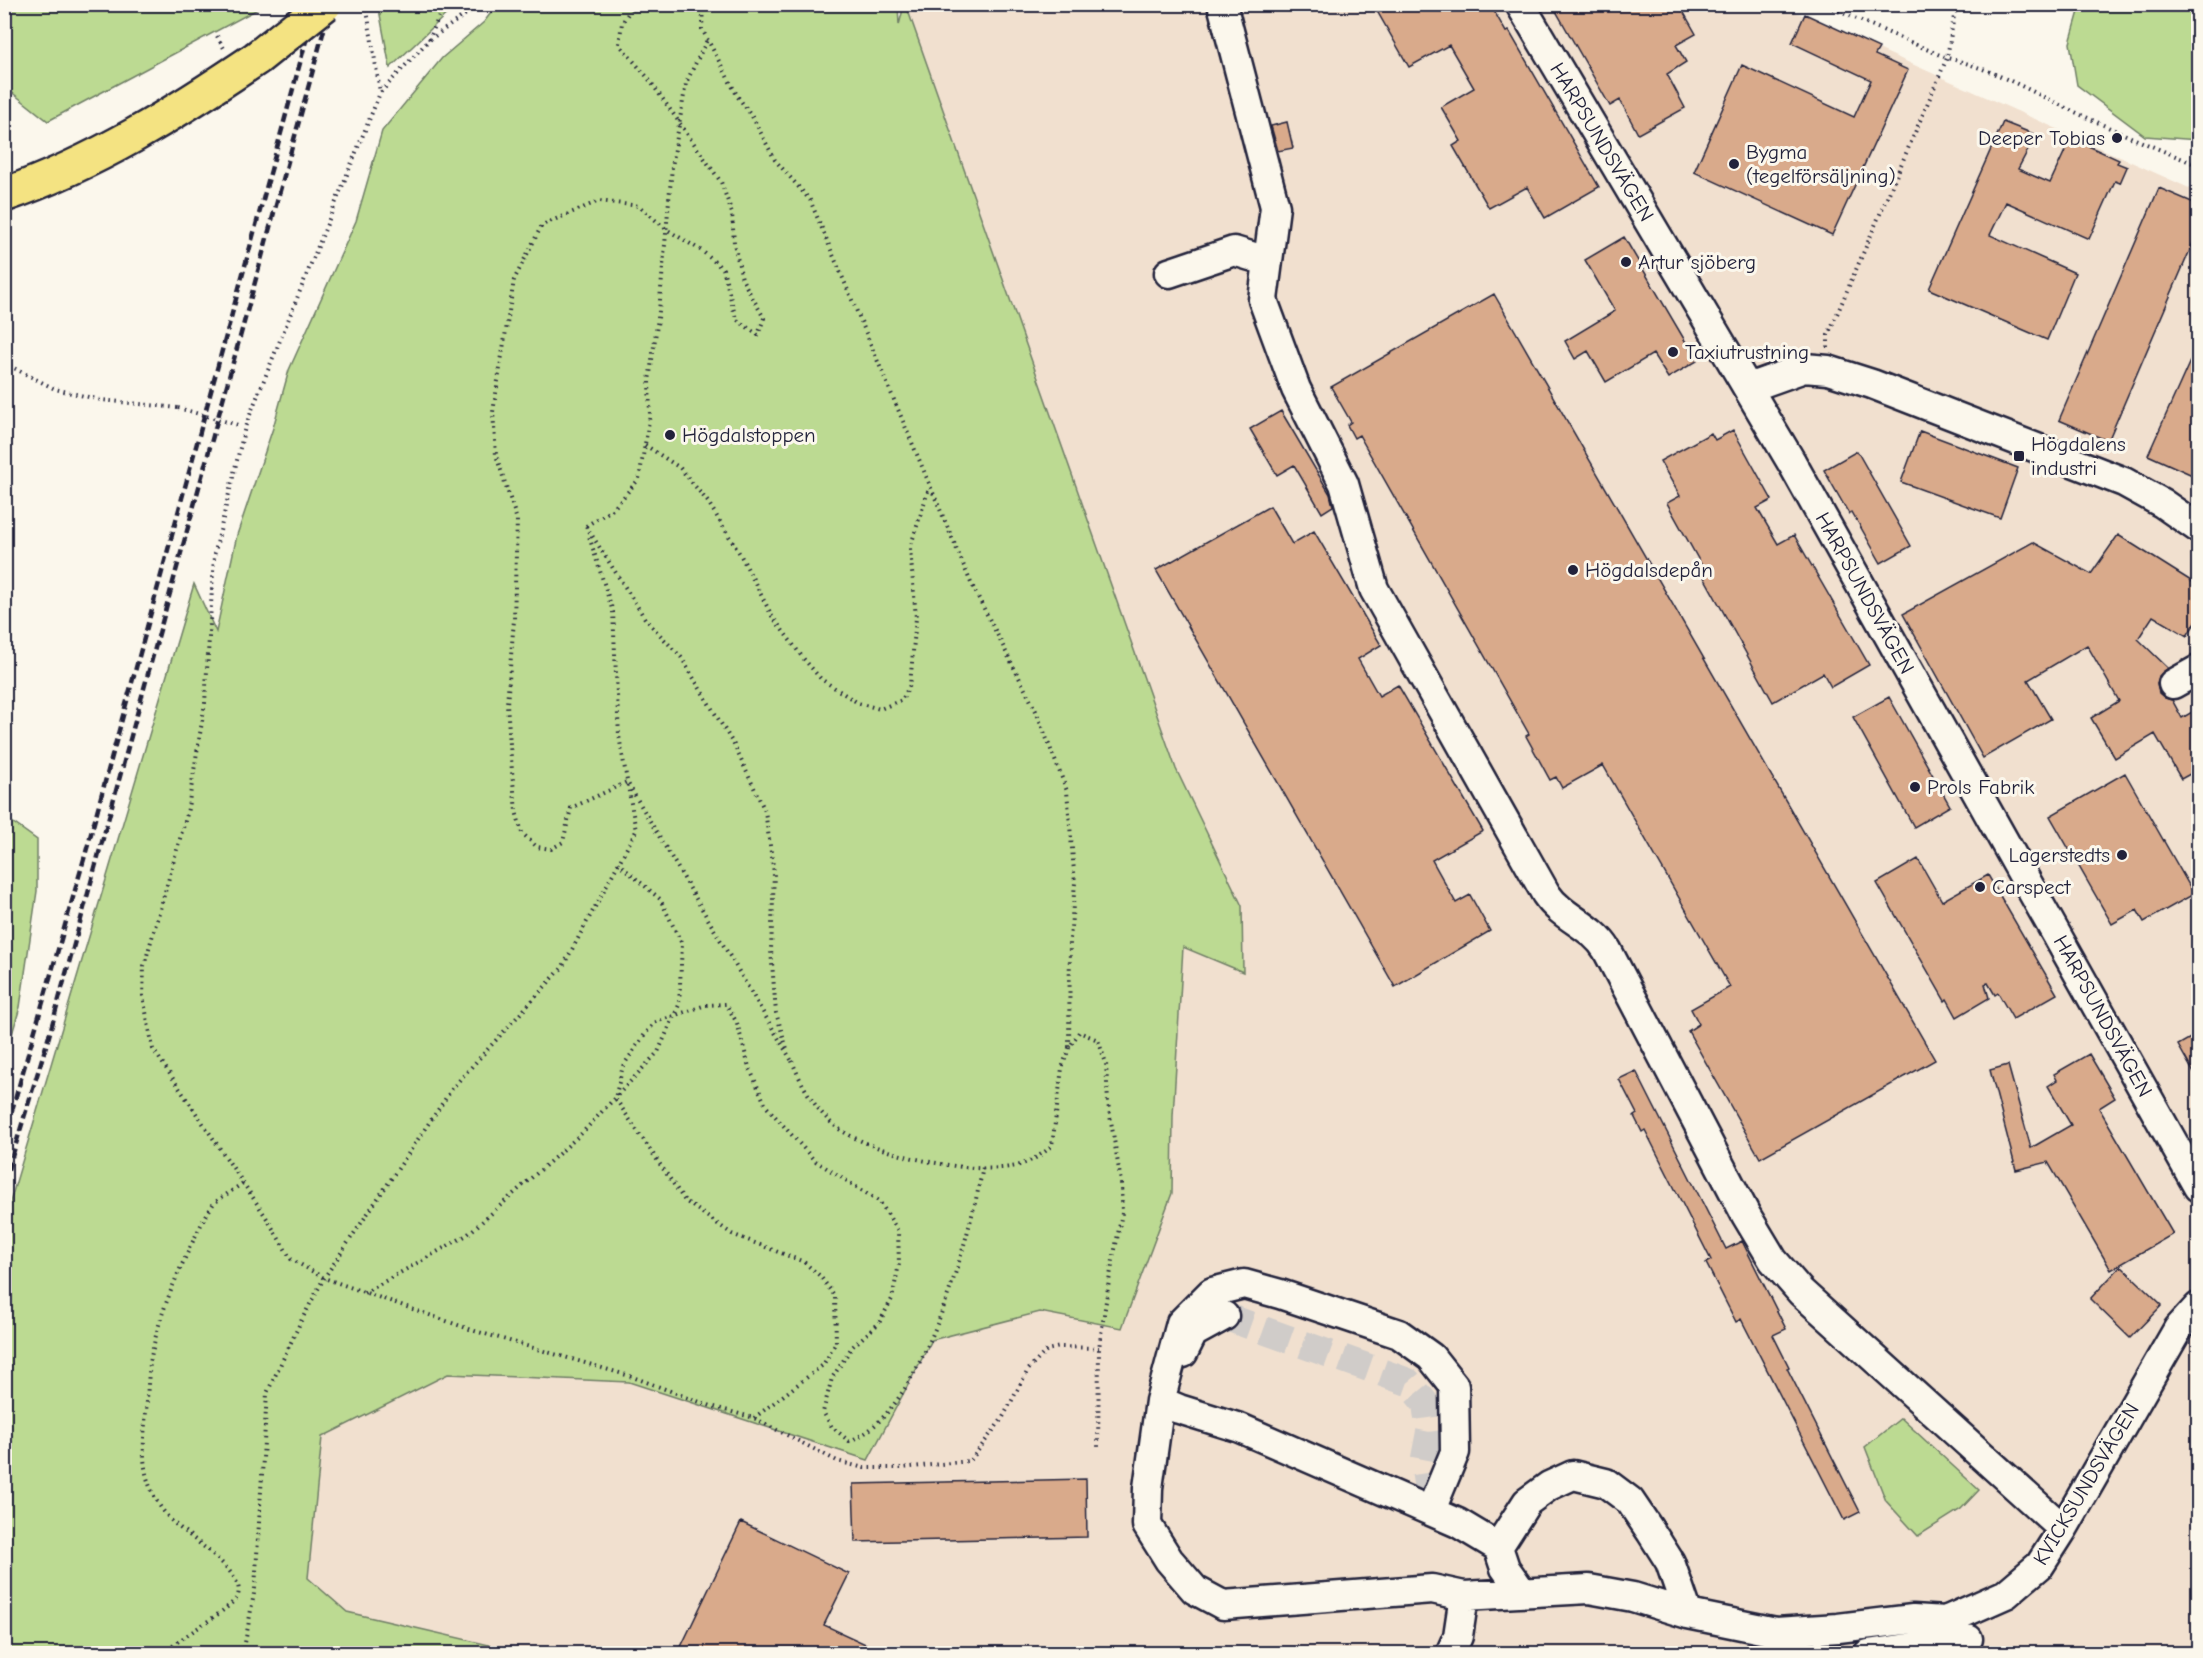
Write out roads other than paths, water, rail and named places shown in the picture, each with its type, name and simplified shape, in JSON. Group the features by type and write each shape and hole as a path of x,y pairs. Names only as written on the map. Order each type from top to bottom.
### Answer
{"main road":[{"path":"4,195 104,153 196,100 243,57 325,4"}],"street":[{"path":"1222,4 1275,207 1263,300 1296,389 1344,484 1374,589 1546,894 1562,913 1601,940 1746,1215 1773,1260 1801,1292 2063,1529"},
{"name":"HARPSUNDSVÄGEN","path":"1520,4 1748,388 2199,1187"},
{"path":"1169,273 1234,251 1267,261"},
{"path":"1748,388 1804,368 1828,370 1872,384 2124,482 2162,503 2199,528"},
{"path":"2173,684 2199,670"},
{"path":"1160,1401 1181,1323 1212,1292 1244,1284 1399,1334 1431,1357 1454,1386 1455,1452 1431,1510"},
{"name":"KVICKSUNDSVÄGEN","path":"1160,1401 1148,1488 1148,1525 1169,1560 1195,1590 1222,1605 1432,1589 1464,1596 1589,1589 1632,1597 1688,1614 1776,1632 1828,1629 1912,1619 1945,1622 2006,1594 2040,1565 2178,1329 2199,1307"},
{"path":"1160,1401 1193,1333 1224,1316"},
{"path":"1160,1401 1240,1428 1458,1523 1498,1547 1505,1568 1522,1592"},
{"path":"1498,1547 1527,1503 1549,1486 1573,1475 1606,1483 1630,1502 1670,1562 1688,1614"},
{"path":"1868,1653 1960,1650 2006,1594"},
{"path":"1450,1653 1458,1636 1464,1596"}],"tunnel":[{"path":"1224,1316 1408,1382 1426,1404 1430,1432 1424,1463 1431,1510"}],"railway":[{"path":"4,1138 86,852 316,4"},
{"path":"4,1183 49,1036 331,4"}],"place":[{"name":"Deeper Tobias","path":"2117,138"},
{"name":"Bygma (tegelförsäljning)","path":"1734,164"},
{"name":"Artur sjöberg","path":"1626,262"},
{"name":"Taxiutrustning","path":"1673,352"},
{"name":"Högdalstoppen","path":"670,435"},
{"name":"Högdalens industri","path":"2019,456"},
{"name":"Högdalsdepån","path":"1573,570"},
{"name":"Prols Fabrik","path":"1915,787"},
{"name":"Lagerstedts","path":"2122,855"},
{"name":"Carspect","path":"1980,887"}]}
